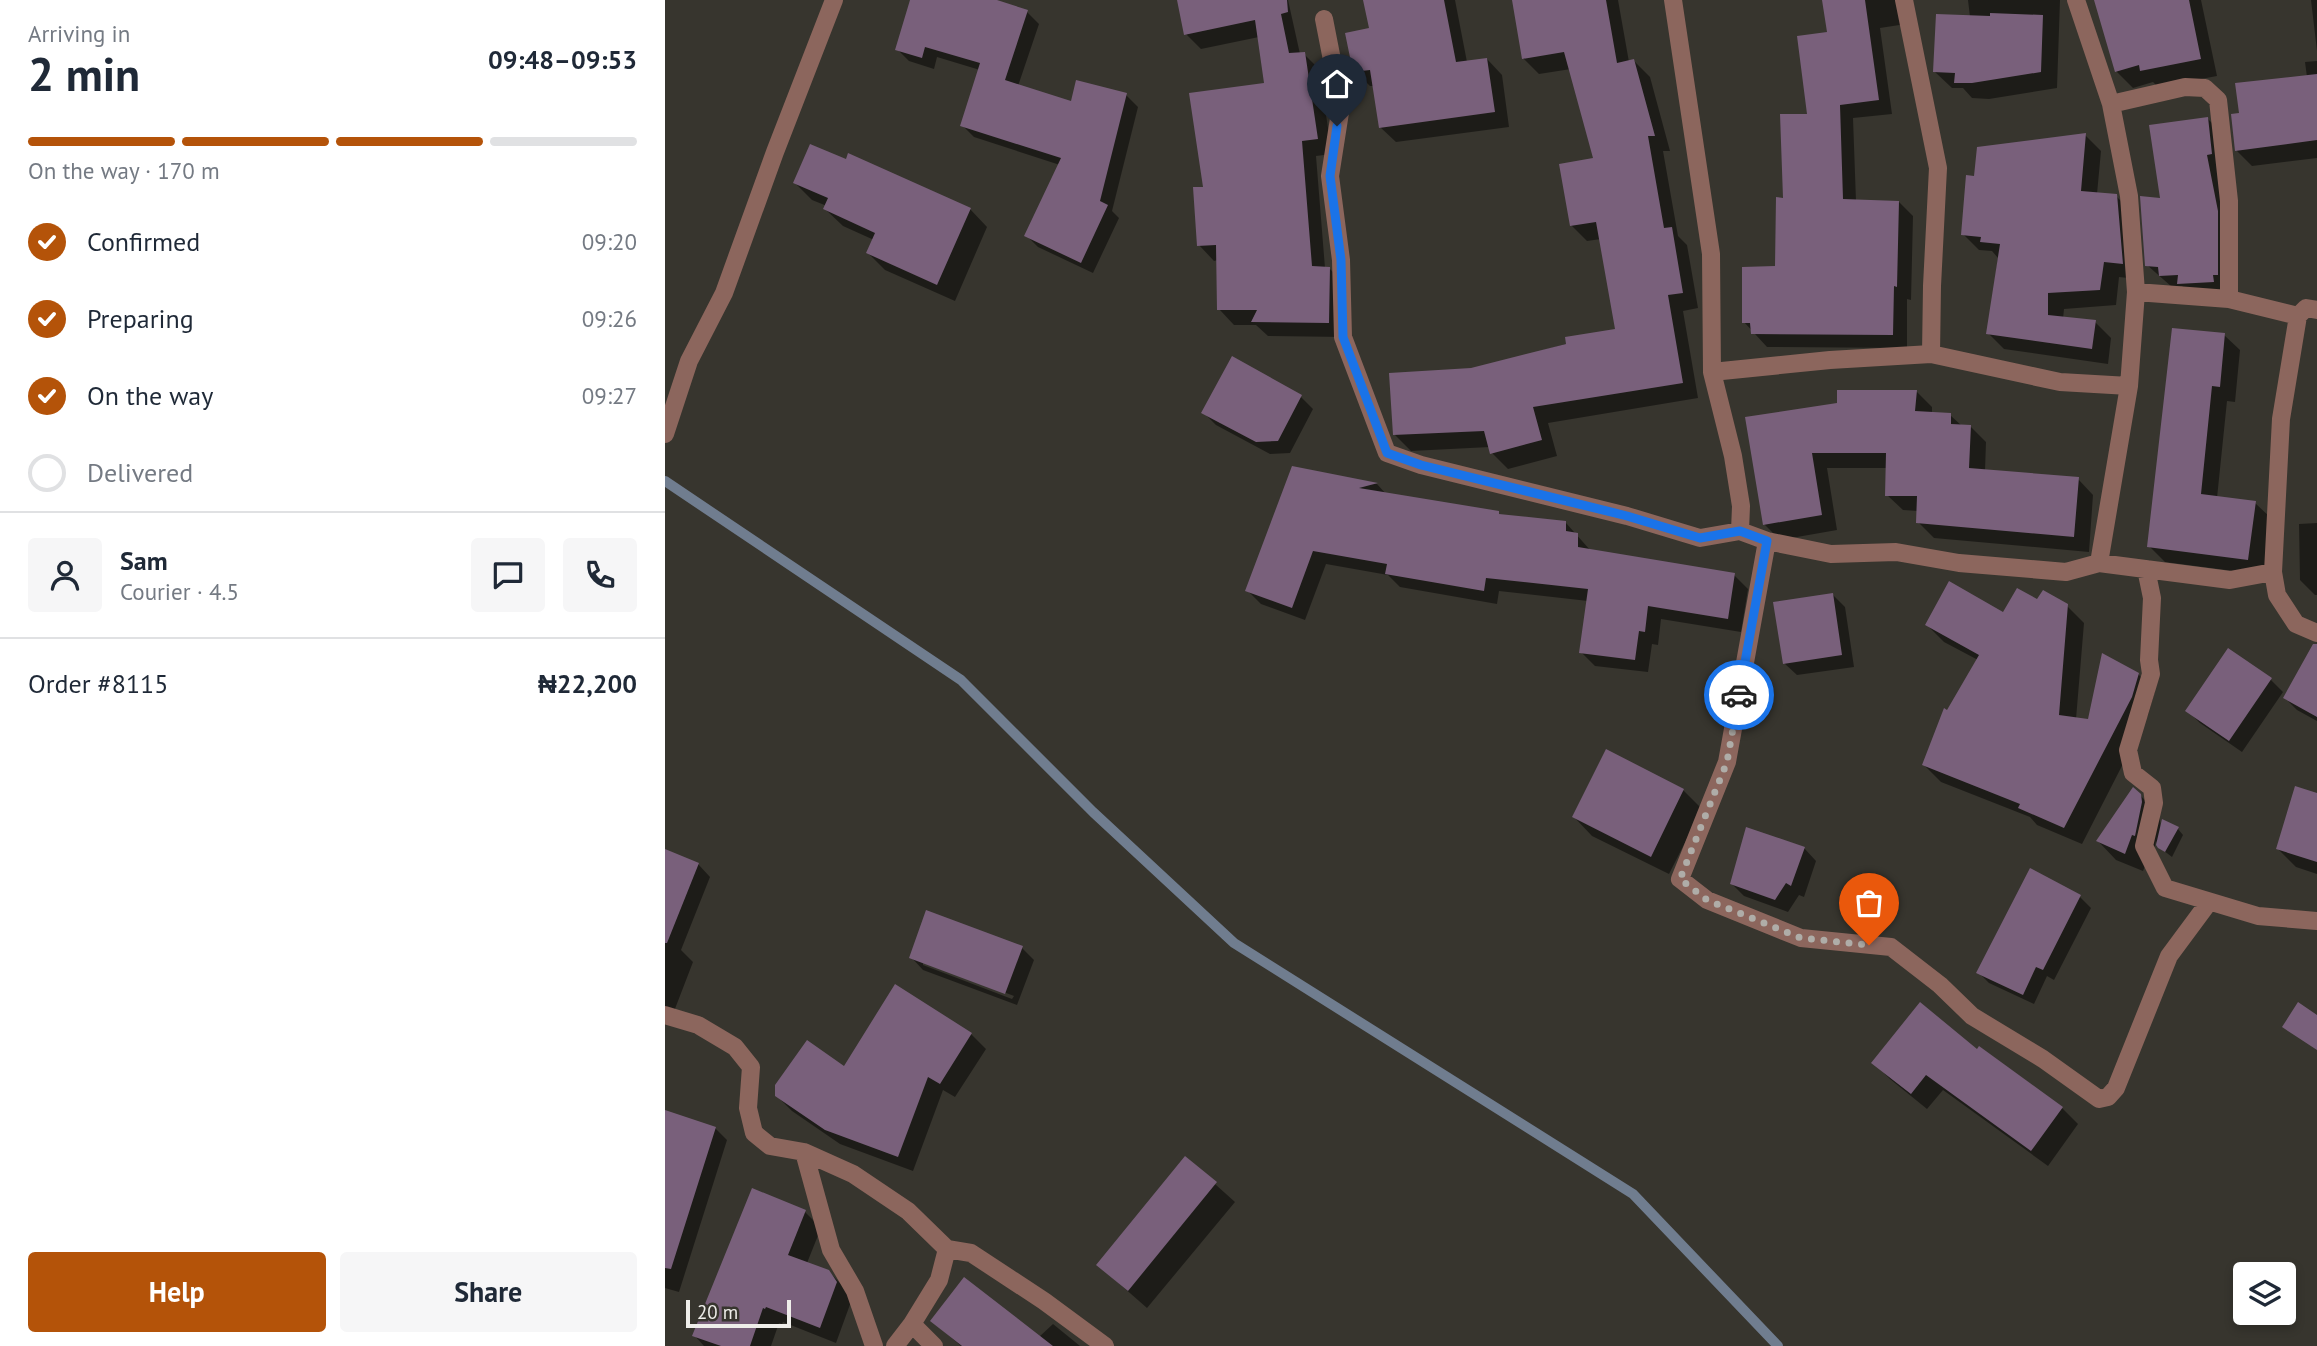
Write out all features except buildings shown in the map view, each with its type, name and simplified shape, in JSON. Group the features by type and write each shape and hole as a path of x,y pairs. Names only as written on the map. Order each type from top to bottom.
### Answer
{"street":[{"path":"665,434 689,361 724,293 786,120 834,0"},
{"path":"1673,0 1711,254 1712,372 1733,456 1741,506 1740,531"},
{"path":"1904,0 1938,168 1931,354"},
{"path":"2076,0 2111,104 2129,196 2136,292 2129,386 2099,562"},
{"path":"1324,19 1341,106 1330,176 1341,260 1343,337 1387,453 1421,465 1627,516 1700,538 1740,531 1767,541 1831,554 1896,552 1959,563 2066,572 2099,562 2230,580 2273,572"},
{"path":"2111,104 2185,87 2205,88 2218,100 2229,201 2229,299"},
{"path":"2136,292 2229,299 2298,316"},
{"path":"2317,310 2306,308 2298,316 2281,419 2273,572 2277,595 2296,624 2317,633"},
{"path":"1712,372 1830,360 1931,354 2060,382 2129,386"},
{"path":"1767,541 1727,762 1680,879 1707,900 1801,938 1891,947 1940,985 1972,1016 2043,1059 2099,1099 2108,1097 2116,1088 2169,956 2209,902"},
{"path":"2146,569 2152,598 2149,660 2151,674 2128,750 2133,773 2153,788 2154,803 2144,846 2165,888 2258,916 2317,921"},
{"path":"665,1015 698,1025 735,1047 751,1068 748,1108 754,1133 770,1146 804,1152 853,1174 908,1211 947,1249 971,1253 1044,1301 1105,1346"},
{"path":"804,1152 831,1250 855,1291 874,1346"},
{"path":"895,1346 939,1280 947,1249"},
{"path":"912,1324 934,1346"}],"waterway":[{"path":"665,481 961,680 1093,812 1234,943 1633,1194 1778,1346"}],"way so far":[{"path":"1739,695 1727,762 1692,843 1680,879 1707,900 1801,938 1869,945"}],"route":[{"path":"1337,126 1330,176 1341,260 1343,337 1387,453 1421,465 1627,516 1700,538 1740,531 1767,541 1739,695"}]}
